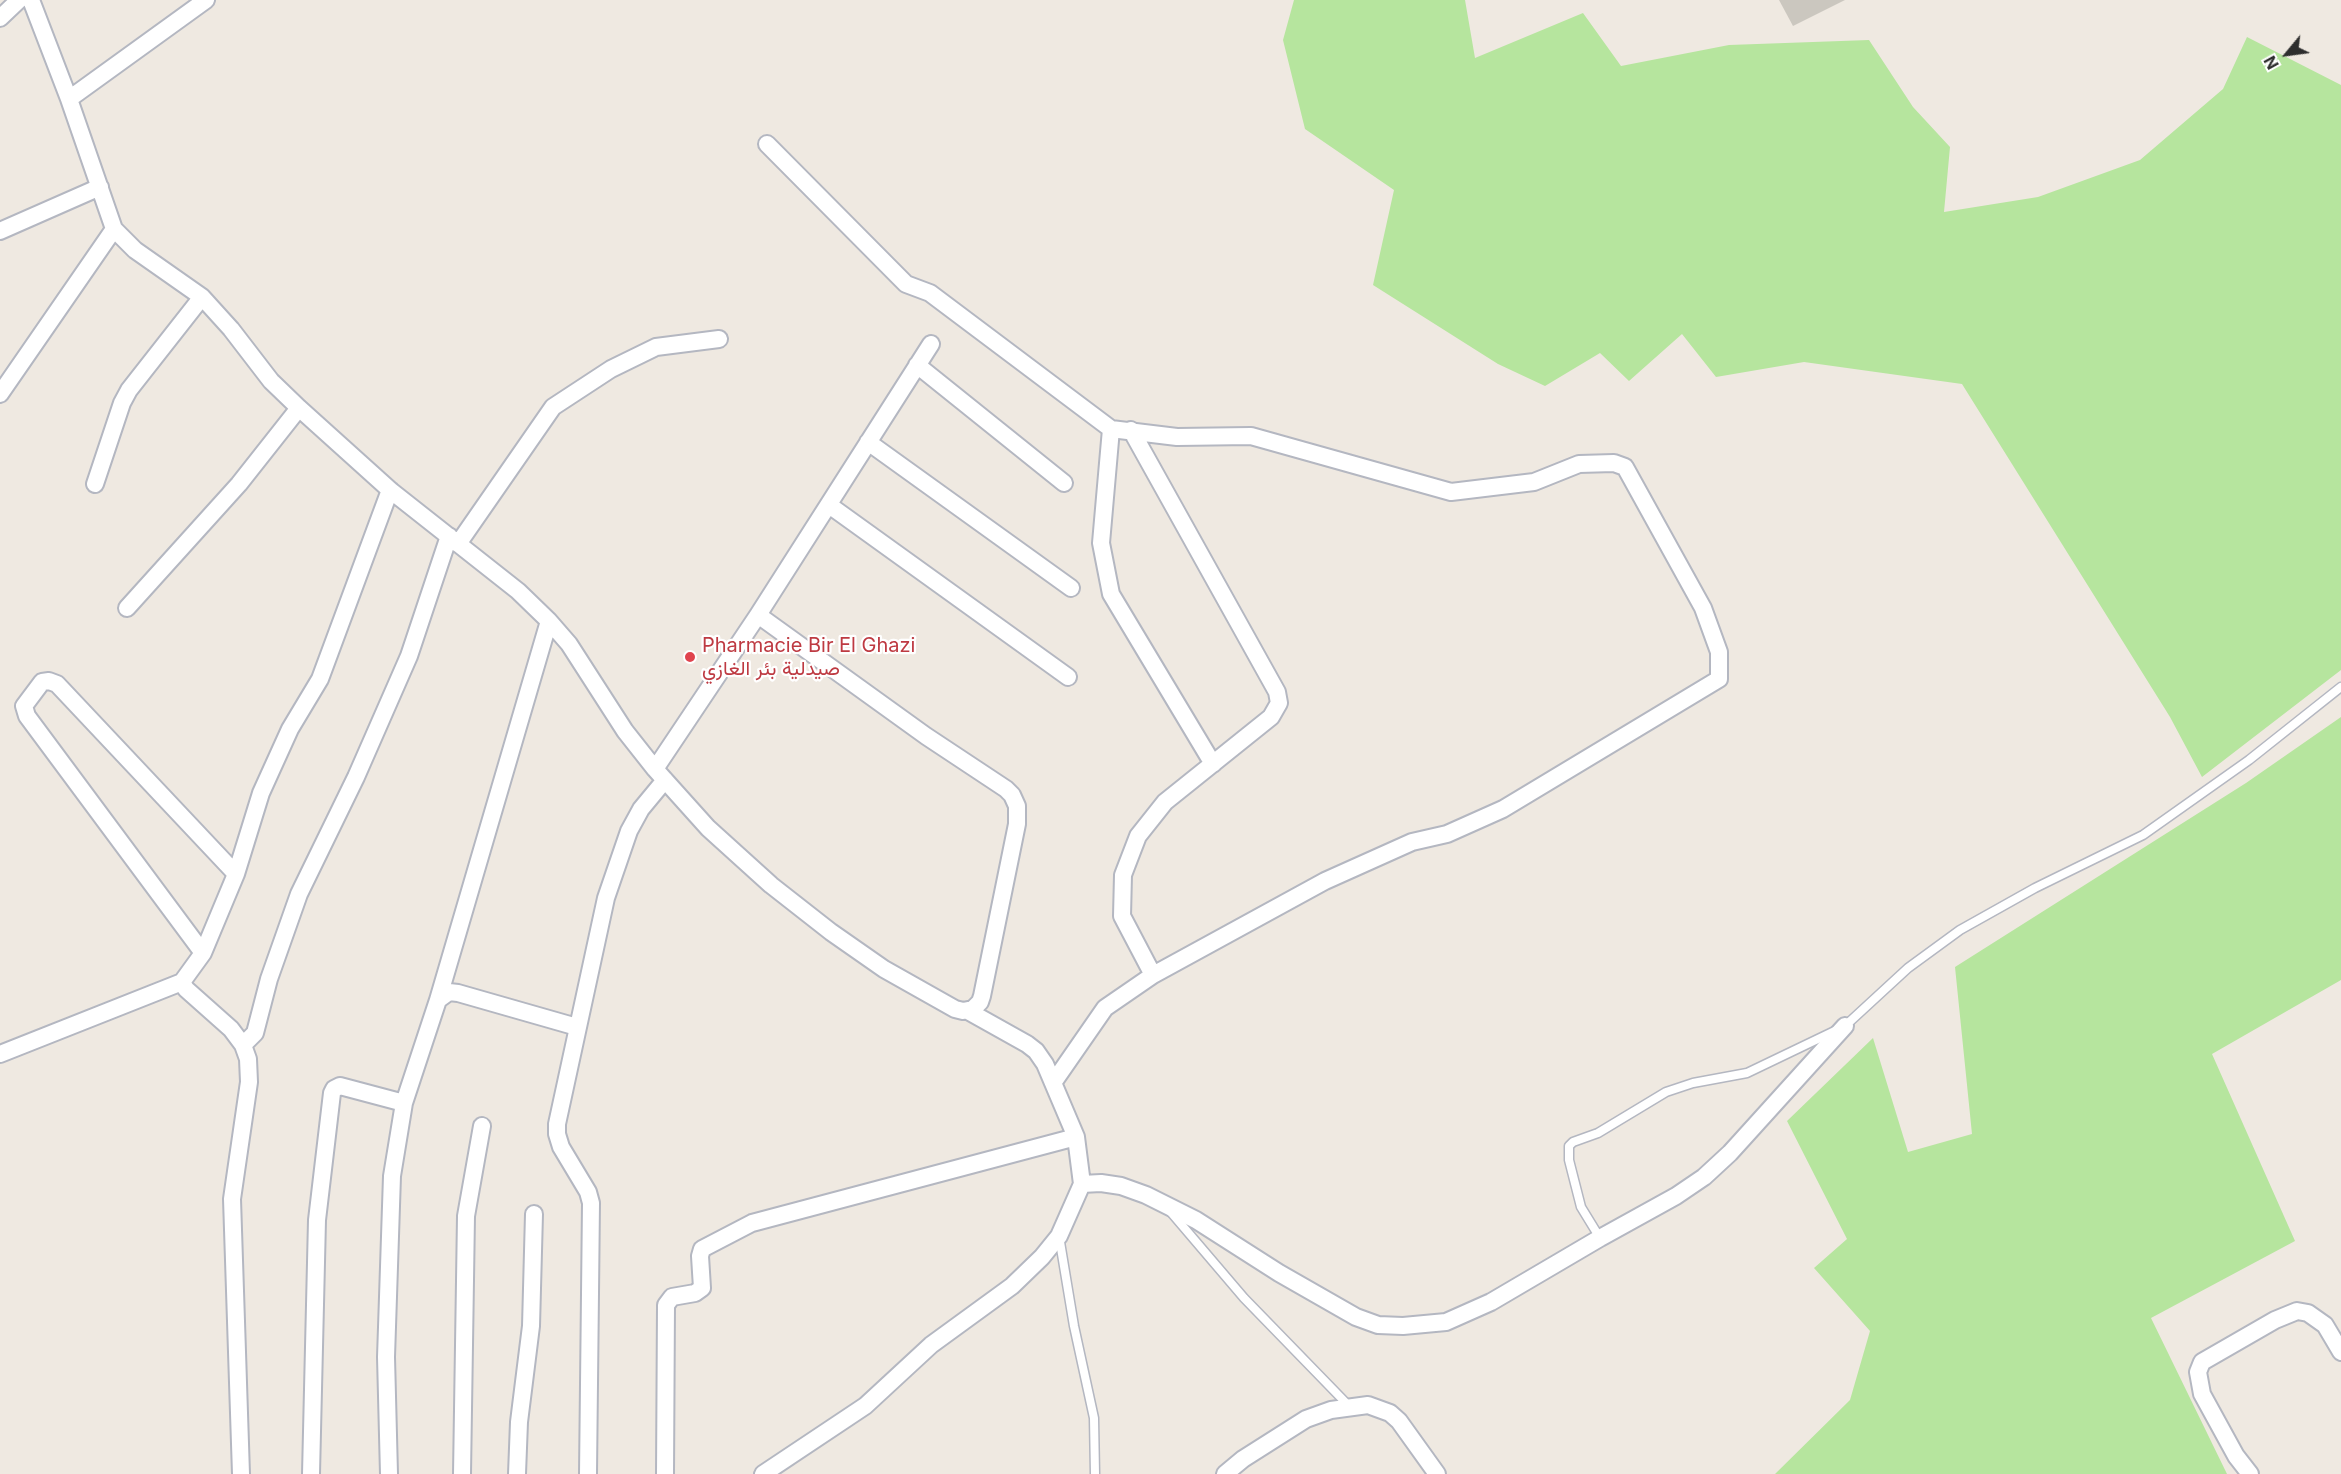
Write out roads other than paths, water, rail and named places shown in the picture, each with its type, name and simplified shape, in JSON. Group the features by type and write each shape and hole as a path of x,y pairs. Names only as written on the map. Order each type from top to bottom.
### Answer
{"street":[{"path":"0,18 19,0"},
{"path":"31,0 69,99 114,229 135,250 202,297 231,329 271,381 299,408 390,490 518,591 549,621 569,644 625,731 708,828 771,885 831,932 884,969 954,1009 968,1011 1027,1044 1036,1051 1053,1083 1076,1137 1082,1184 1059,1236 1042,1257 1012,1286 931,1345 865,1406 763,1474"},
{"path":"69,99 206,0"},
{"path":"767,144 906,284 930,293 1111,429 1177,437 1251,436 1451,492 1534,482 1579,464 1614,463 1625,467 1703,608 1719,652 1719,679 1503,809 1447,834 1412,842 1325,881 1153,975 1106,1008 1053,1083"},
{"path":"0,231 100,187"},
{"path":"0,394 114,229"},
{"path":"94,484 123,403 133,384 202,297"},
{"path":"243,1045 255,1033 269,979 299,894 356,777 409,656 453,540 553,407 611,369 656,347 719,339"},
{"path":"588,1474 591,1203 588,1192 567,1158 557,1134 557,1124 606,898 629,831 660,774 930,344"},
{"path":"917,365 1064,483"},
{"path":"127,608 238,484 299,408"},
{"path":"1111,429 1101,543 1112,594 1213,764"},
{"path":"1131,430 1277,692 1279,703 1271,717 1165,802 1138,836 1123,875 1122,916 1153,975"},
{"path":"868,442 1071,588"},
{"path":"0,1054 182,982 203,953 236,874 261,793 290,729 320,679 390,490"},
{"path":"829,505 1068,677"},
{"path":"758,615 1012,795 1017,806 1017,824 980,1002 968,1011"},
{"path":"389,1474 386,1357 392,1176 404,1103 438,1000 549,621"},
{"path":"203,953 27,716 24,706 42,682 49,681 57,684 236,874"},
{"path":"182,982 186,989 231,1029 243,1045 248,1059 249,1082 232,1199 241,1474"},
{"path":"438,1000 449,992 458,993 577,1027"},
{"path":"1082,1184 1101,1183 1121,1186 1196,1220 1315,1295 1356,1317 1378,1325 1446,1322 1468,1314 1676,1196 1704,1177 1730,1153 1845,1026"},
{"path":"311,1474 317,1220 332,1093 340,1086 404,1103"},
{"path":"462,1474 466,1216 482,1126"},
{"path":"665,1474 666,1305 672,1297 695,1293 702,1288 700,1256 702,1249 752,1223 1076,1137"},
{"path":"517,1474 519,1422 531,1326 534,1214"},
{"path":"2250,1474 2236,1456 2202,1394 2198,1372 2202,1362 2275,1320 2296,1311 2308,1313 2325,1325 2341,1352"},
{"path":"1225,1474 1243,1459 1306,1419 1331,1410 1368,1405 1390,1413 1410,1434 1437,1474"}],"lane":[{"path":"1600,1238 1581,1207 1569,1160 1569,1146 1573,1142 1598,1133 1666,1092 1693,1083 1747,1073 1845,1026 1908,968 1960,930 2035,888 2143,835 2249,760 2341,687"},
{"path":"1165,1205 1244,1298 1351,1409"},
{"path":"1059,1236 1074,1326 1094,1418 1095,1474"}],"place":[{"name":"Pharmacie Bir El Ghazi صيدلية بئر الغازي","path":"690,657"}]}
